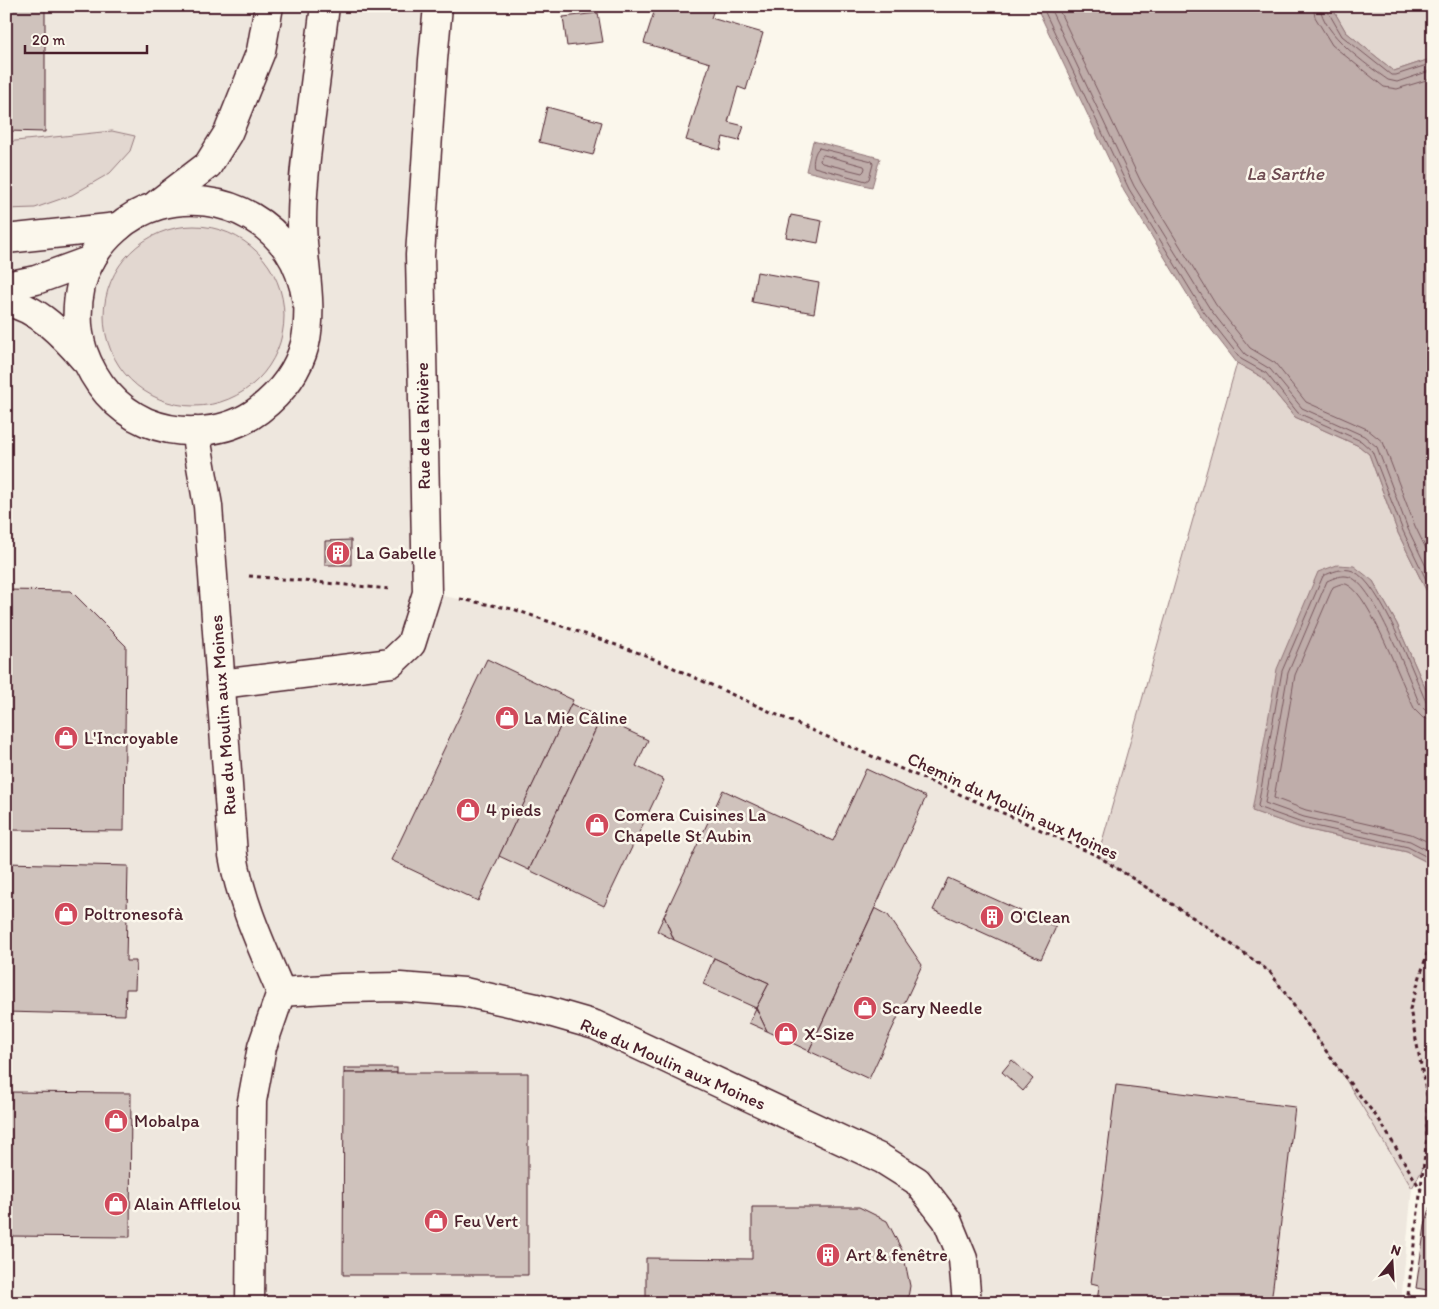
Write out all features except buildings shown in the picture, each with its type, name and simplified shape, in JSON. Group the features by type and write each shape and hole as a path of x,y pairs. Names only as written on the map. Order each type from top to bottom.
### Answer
{"main road":[{"path":"269,6 261,51 228,133 208,165 152,207 128,219 118,227 91,260 83,279 77,321 80,342 95,378 105,391 131,413 162,427 195,431 217,429 237,422 256,412 273,399 287,383 298,365 305,345 308,324 302,212 325,6"},
{"name":"Rue de la Rivière","path":"221,684 392,663 411,644 427,593 420,255 438,6"},
{"path":"152,207 170,202 209,201 245,213 261,222 288,250 304,284 308,302"},
{"path":"6,239 118,227"},
{"path":"6,286 36,280 91,260"},
{"path":"6,302 17,304 51,325 68,340 87,362"},
{"name":"Rue du Moulin aux Moines","path":"195,431 208,506 233,855 238,881 258,938 281,992 400,987 464,992 536,1008 595,1025 882,1159 917,1181 947,1220 963,1259 967,1303"},
{"path":"250,1303 252,1101 262,1047 281,992"}],"path":[{"name":"Chemin du Moulin aux Moines","path":"213,572 427,593 513,610 645,655 793,722 1017,818 1098,856 1206,926 1270,972 1340,1072 1380,1121 1421,1190"},
{"path":"1407,1303 1427,1137 1427,1096 1410,1009 1430,944"}],"shaded area":[{"path":"6,6 441,6 420,255 427,593 513,609 645,655 793,722 1017,819 1098,856 1206,926 1270,972 1341,1072 1412,1188 1401,1303 6,1303"},
{"path":"1331,6 1433,6 1433,58 1394,71 1346,32"},
{"path":"112,131 135,136 130,151 110,173 72,195 35,208 6,209 6,142"},
{"path":"203,226 212,227 237,236 258,252 274,273 283,298 283,334 274,359 258,380 237,396 229,399 212,405 185,406 176,405 151,396 124,373 114,359 105,334 104,307 105,298 114,273 137,246 151,236 176,227"},
{"path":"1237,363 1262,377 1295,417 1359,446 1369,454 1398,533 1433,604 1433,706 1397,624 1373,581 1253,811 1301,828 1407,852 1433,865 1433,1156 1430,1156 1412,1188 1341,1072 1270,972 1206,926 1098,856"}],"water":[{"name":"La Sarthe","path":"1036,6 1331,6 1346,32 1394,71 1433,58 1433,214 1431,216 1433,220 1433,604 1398,533 1369,454 1359,446 1295,417 1262,377 1237,363 1200,315 1124,191"},
{"path":"813,141 880,158 872,187 806,171"},
{"path":"1337,565 1354,566 1373,581 1397,624 1433,706 1433,865 1407,852 1301,828 1252,811 1277,669 1318,572"}],"place":[{"name":"La Gabelle","path":"338,553"},
{"name":"La Mie Câline","path":"507,718"},
{"name":"L'Incroyable","path":"66,738"},
{"name":"4 pieds","path":"468,810"},
{"name":"Comera Cuisines La Chapelle St Aubin","path":"597,825"},
{"name":"Poltronesofà","path":"66,914"},
{"name":"O'Clean","path":"992,917"},
{"name":"Scary Needle","path":"865,1008"},
{"name":"X-Size","path":"786,1034"},
{"name":"Mobalpa","path":"116,1121"},
{"name":"Alain Afflelou","path":"116,1204"},
{"name":"Feu Vert","path":"436,1221"},
{"name":"Art & fenêtre","path":"828,1255"}]}
